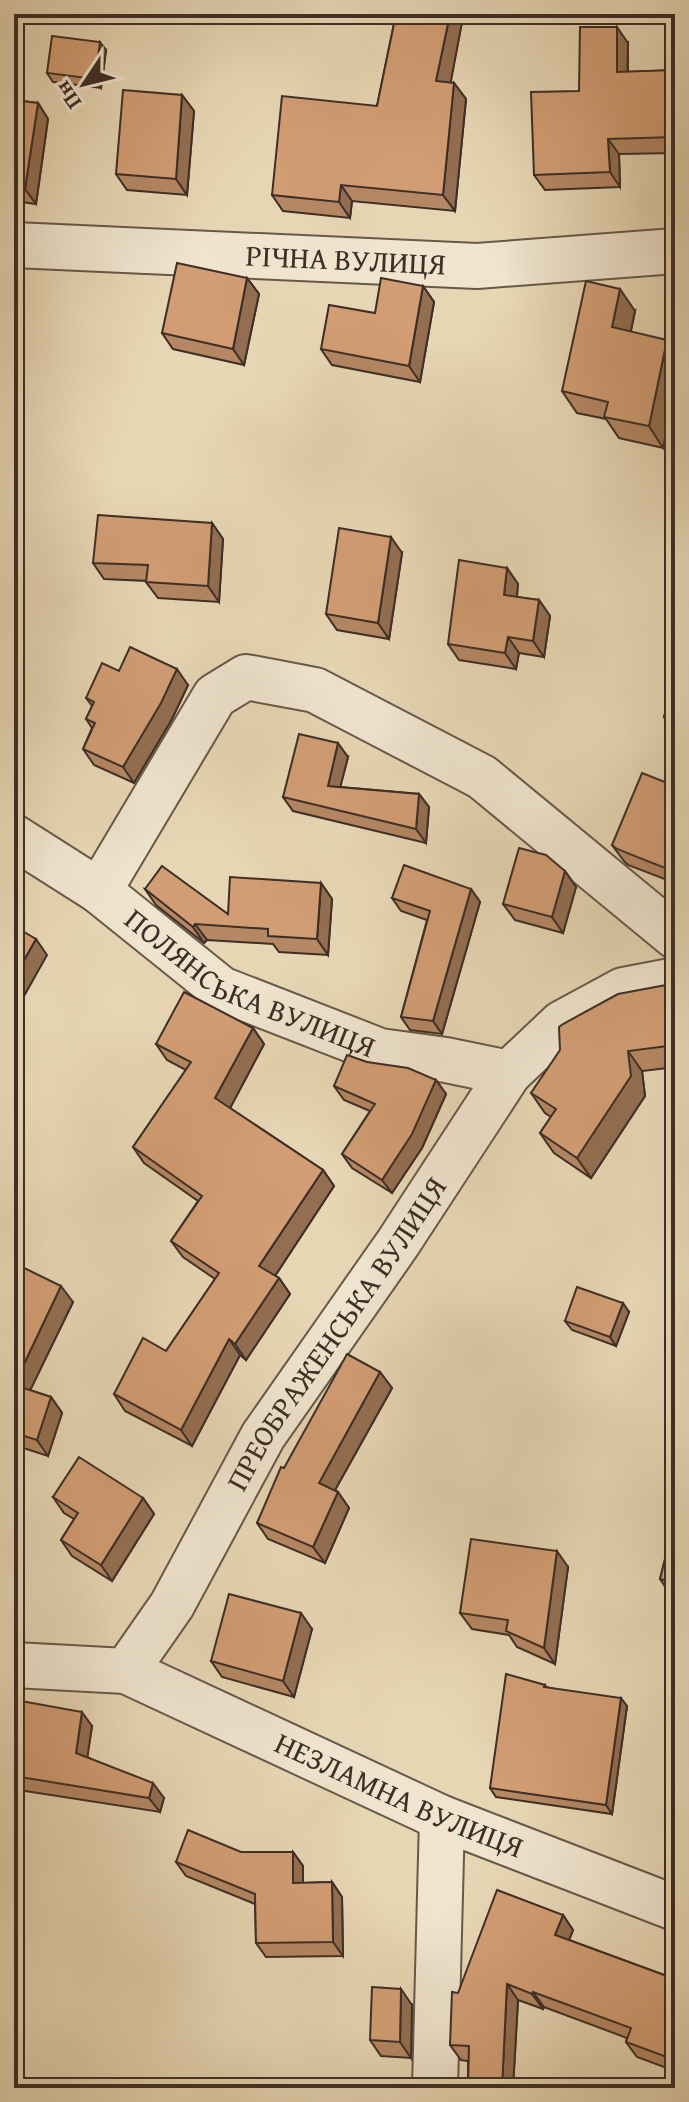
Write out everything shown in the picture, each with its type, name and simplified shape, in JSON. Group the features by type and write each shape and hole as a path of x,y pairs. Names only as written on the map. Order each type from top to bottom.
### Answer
{"street":[{"name":"РІЧНА ВУЛИЦЯ","path":"14,245 477,266 675,251"},
{"path":"99,891 215,696 246,677 315,690 482,777 675,936"},
{"name":"ПОЛЯНСЬКА ВУЛИЦЯ","path":"14,837 99,891 221,989 380,1051 509,1073"},
{"name":"ПРЕОБРАЖЕНСЬКА ВУЛИЦЯ","path":"126,1671 172,1605 263,1436 398,1243 509,1073 562,1023 623,990 675,980"},
{"path":"14,1665 126,1671"},
{"name":"НЕЗЛАМНА ВУЛИЦЯ","path":"126,1671 442,1818 675,1908"},
{"path":"435,2088 442,1818"}],"building":[{"path":"396,14 450,14 436,81 454,83 443,195 341,185 339,202 272,195 282,96 377,106"},
{"path":"580,27 617,27 617,72 675,70 675,137 608,139 610,172 534,175 531,92 579,91"},
{"path":"52,36 100,42 95,79 47,73"},
{"path":"123,90 182,95 176,179 116,174"},
{"path":"14,100 38,103 25,189 14,187"},
{"path":"177,263 247,278 233,349 162,333"},
{"path":"381,278 423,286 409,366 321,349 329,305 375,313"},
{"path":"586,281 620,289 612,327 667,340 649,426 604,417 608,402 562,391"},
{"path":"98,515 212,523 208,586 146,582 148,565 93,563"},
{"path":"339,528 391,537 378,623 326,614"},
{"path":"459,560 507,568 504,595 539,600 533,641 508,637 505,653 448,644"},
{"path":"130,647 177,669 123,767 83,749 95,723 86,719 94,702 86,698 102,663 119,671"},
{"path":"675,683 675,721 664,717"},
{"path":"299,734 338,743 328,786 419,794 416,829 283,797"},
{"path":"642,773 675,786 675,872 612,845"},
{"path":"519,848 546,855 565,871 552,917 503,904"},
{"path":"404,865 471,889 433,1021 401,1017 430,911 392,898"},
{"path":"162,866 228,914 230,877 321,883 317,939 268,936 268,929 195,924 193,927 145,889"},
{"path":"14,926 36,939 14,978"},
{"path":"675,980 675,1045 628,1051 631,1076 577,1158 540,1133 556,1109 531,1093 560,1050 559,1027 618,994 666,985"},
{"path":"184,992 253,1028 215,1098 323,1170 259,1266 279,1278 235,1344 229,1339 181,1430 114,1394 143,1338 166,1351 219,1273 171,1241 202,1196 133,1147 191,1062 156,1044"},
{"path":"347,1055 367,1062 408,1068 436,1080 412,1134 382,1180 342,1154 375,1104 334,1086"},
{"path":"14,1263 61,1286 14,1385"},
{"path":"577,1287 623,1303 610,1337 565,1321"},
{"path":"347,1354 380,1372 319,1483 338,1492 313,1547 257,1523 281,1467 284,1468"},
{"path":"14,1385 51,1397 37,1440 14,1433"},
{"path":"79,1457 143,1498 101,1565 61,1540 78,1513 53,1497"},
{"path":"675,1522 675,1583 660,1579"},
{"path":"471,1539 557,1551 544,1648 506,1631 508,1620 460,1613"},
{"path":"229,1594 301,1613 283,1681 211,1661"},
{"path":"506,1674 544,1687 621,1698 606,1805 490,1788"},
{"path":"21,1701 82,1712 76,1753 153,1783 149,1798 14,1776 14,1746"},
{"path":"188,1830 241,1852 293,1852 293,1883 332,1882 333,1942 256,1943 255,1894 176,1862"},
{"path":"497,1890 563,1915 555,1935 675,1979 675,2060 626,2042 631,2028 507,1984 502,2088 468,2088 469,2046 450,2045 452,1992 458,1993"},
{"path":"372,1987 401,1989 400,2042 370,2040"},
{"path":"350,2084 351,2088 307,2088"}]}
